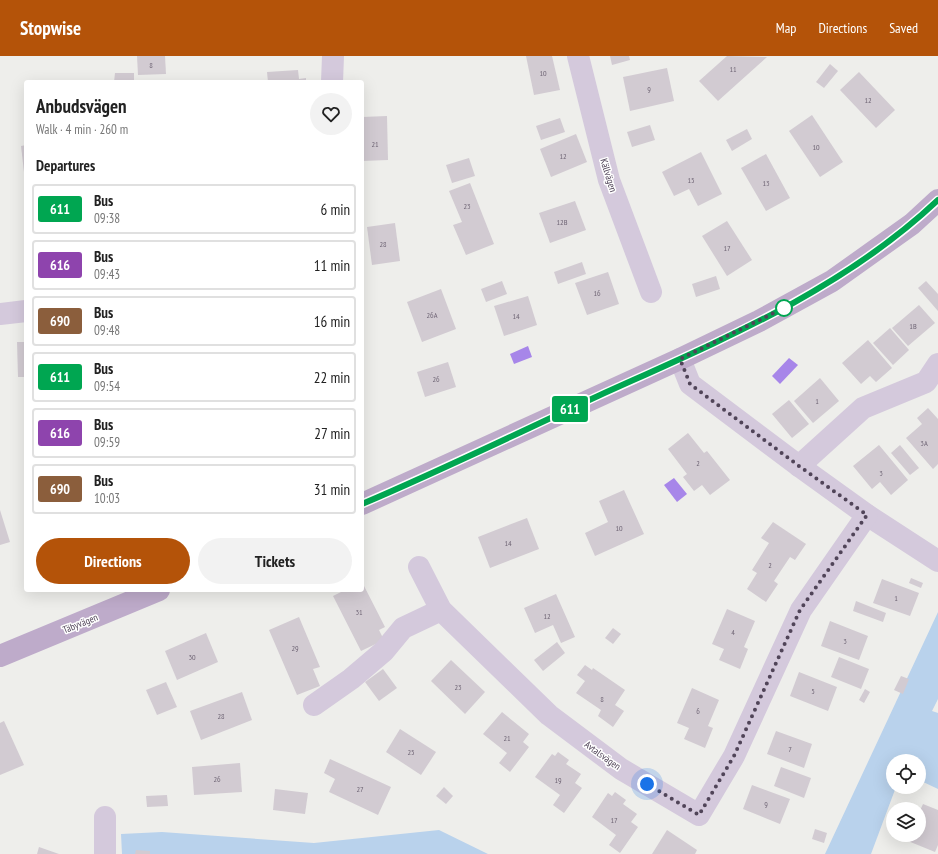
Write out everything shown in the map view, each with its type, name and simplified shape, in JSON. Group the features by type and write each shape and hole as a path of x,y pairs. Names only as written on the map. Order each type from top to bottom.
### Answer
{"main road":[{"path":"364,503 760,321 832,281 912,224 938,200"},
{"name":"Täbyvägen","path":"0,656 154,592"}],"street":[{"path":"332,80 333,56"},
{"name":"Källvägen","path":"578,56 609,180 650,292"},
{"path":"0,314 24,311"},
{"path":"680,359 690,384 867,515 938,561"},
{"path":"799,466 863,408 926,382 938,364"},
{"name":"Avtalsvägen","path":"419,567 441,610 549,715 621,769 699,815 734,756 800,610 867,515"},
{"path":"314,705 351,679 384,651 403,628 441,610"},
{"path":"105,817 105,854"}],"shaded area":[{"path":"528,346 532,357 514,364 510,354"},
{"path":"789,358 798,365 780,384 772,376"},
{"path":"674,478 687,494 677,502 664,485"},
{"path":"938,612 938,699 932,711 938,713 938,789 926,783 926,754 886,754 886,794 893,794 890,802 886,802 886,814 871,854 825,854"},
{"path":"439,830 488,854 122,854 121,834 162,832 314,843"}],"building":[{"path":"137,56 165,56 166,74 138,75"},
{"path":"526,56 552,56 560,90 534,95"},
{"path":"610,56 629,56 630,60 612,65"},
{"path":"727,56 767,57 718,101 699,81"},
{"path":"830,64 838,71 824,88 816,82"},
{"path":"667,68 674,101 630,111 623,77"},
{"path":"298,70 299,79 306,78 306,80 268,80 267,72"},
{"path":"859,72 895,110 876,128 840,90"},
{"path":"115,73 134,73 134,80 114,80"},
{"path":"812,115 843,162 820,177 789,131"},
{"path":"387,116 388,160 364,161 364,117"},
{"path":"560,118 565,132 541,140 536,126"},
{"path":"650,125 655,140 632,147 627,132"},
{"path":"747,129 752,139 732,151 726,140"},
{"path":"576,134 587,162 551,177 540,149"},
{"path":"24,145 24,172 21,146"},
{"path":"701,152 722,194 698,206 689,189 674,196 662,172"},
{"path":"766,154 790,198 766,211 741,168"},
{"path":"469,158 475,176 452,183 446,165"},
{"path":"470,183 494,244 466,255 453,225 462,222 449,191"},
{"path":"575,201 586,230 550,243 539,213"},
{"path":"727,221 752,260 727,276 702,236"},
{"path":"395,223 400,261 372,265 367,227"},
{"path":"582,262 586,274 558,284 554,272"},
{"path":"608,272 619,304 587,315 575,283"},
{"path":"716,276 720,289 696,297 692,284"},
{"path":"502,281 507,294 486,302 481,289"},
{"path":"926,281 938,294 938,311 918,288"},
{"path":"441,289 456,329 422,342 407,302"},
{"path":"528,296 537,325 504,336 494,306"},
{"path":"919,305 935,323 908,346 892,328"},
{"path":"890,328 909,350 893,365 873,343"},
{"path":"868,340 892,368 876,382 870,376 861,384 842,363"},
{"path":"17,342 24,342 24,377 18,377"},
{"path":"448,362 456,387 425,397 417,372"},
{"path":"820,378 839,401 813,423 794,401"},
{"path":"789,400 809,424 792,438 772,414"},
{"path":"928,408 938,419 938,464 933,469 906,438 922,424 917,418"},
{"path":"688,433 704,453 707,451 730,480 710,495 702,485 694,491 683,477 687,474 668,449"},
{"path":"879,445 908,480 891,495 880,482 872,489 853,466"},
{"path":"900,445 919,468 910,475 891,453"},
{"path":"624,490 644,534 595,556 585,533 608,522 599,501"},
{"path":"0,510 10,542 0,545"},
{"path":"527,518 539,549 490,568 478,537"},
{"path":"773,522 806,544 795,560 790,557 774,581 778,584 766,602 747,589 757,573 752,570 769,543 761,538"},
{"path":"911,578 923,583 921,588 909,583"},
{"path":"882,579 919,593 910,616 873,603"},
{"path":"364,586 385,627 379,630 384,640 361,651 333,596 341,592 364,592"},
{"path":"556,594 575,637 561,643 553,625 535,633 524,608"},
{"path":"856,601 886,613 883,622 853,611"},
{"path":"727,609 755,621 744,647 748,649 740,669 719,660 724,649 712,644"},
{"path":"299,617 320,667 313,669 320,686 297,695 269,630"},
{"path":"830,621 868,636 859,660 821,646"},
{"path":"613,628 621,634 613,644 605,638"},
{"path":"206,633 218,662 177,680 165,651"},
{"path":"557,642 565,653 543,671 534,660"},
{"path":"839,657 869,669 861,689 831,677"},
{"path":"451,660 485,692 465,714 431,681"},
{"path":"585,665 592,670 593,668 625,690 615,705 624,711 613,727 598,716 601,710 576,693 585,681 577,675"},
{"path":"383,669 397,688 379,701 365,682"},
{"path":"799,672 837,687 828,711 790,696"},
{"path":"901,676 909,679 903,694 894,690"},
{"path":"166,682 177,707 157,715 146,690"},
{"path":"692,688 719,700 708,726 713,728 705,748 684,739 689,728 677,723"},
{"path":"865,689 870,692 864,703 859,700"},
{"path":"242,692 252,720 201,740 190,711"},
{"path":"502,712 529,734 523,742 529,747 510,772 499,763 507,753 483,734"},
{"path":"4,721 24,765 0,775 0,723"},
{"path":"400,729 436,752 421,775 386,752"},
{"path":"776,731 812,744 804,768 767,754"},
{"path":"558,752 569,760 566,764 581,774 575,783 582,788 564,813 553,805 560,795 535,777 552,754 555,756"},
{"path":"330,759 391,787 378,815 329,792 335,779 324,773"},
{"path":"240,763 242,792 194,795 192,767"},
{"path":"781,767 811,778 804,798 774,786"},
{"path":"752,785 790,799 780,824 743,809"},
{"path":"444,787 453,796 446,804 436,796"},
{"path":"275,789 308,793 305,814 273,810"},
{"path":"615,792 626,800 623,804 637,814 631,822 638,827 620,853 609,845 616,835 592,817 608,793 612,796"},
{"path":"167,795 168,806 147,807 146,796"},
{"path":"926,805 938,810 938,845 935,852 910,842 926,842"},
{"path":"815,829 827,833 824,843 812,839"},
{"path":"667,830 697,850 695,854 652,854"},
{"path":"39,847 59,854 37,854"},
{"path":"136,850 150,851 150,854 135,854"}],"bus line":[{"name":"611","path":"364,503 760,321 832,281 912,224 938,200"}],"route":[{"path":"647,784 699,815 734,756 800,610 867,515 690,384 680,359 784,308"}]}
